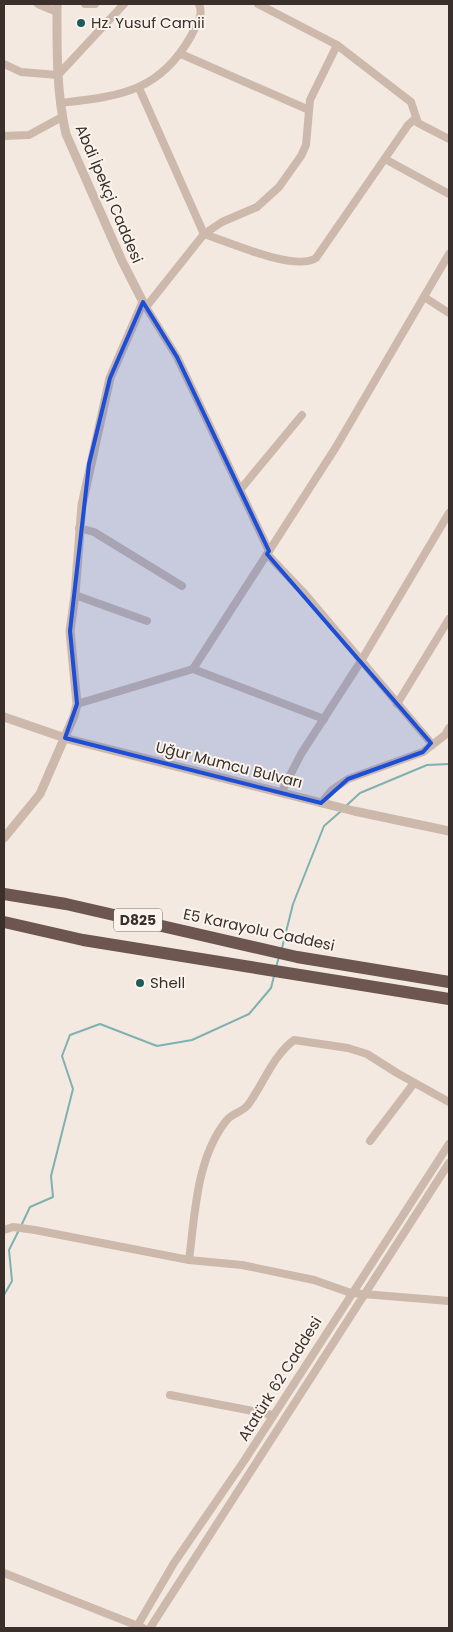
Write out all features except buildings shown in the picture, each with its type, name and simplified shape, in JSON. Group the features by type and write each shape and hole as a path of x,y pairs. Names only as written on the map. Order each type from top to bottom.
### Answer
{"highway":[{"name":"E5 Karayolu Caddesi","path":"4,894 66,904 297,957 449,982"},
{"name":"D825","path":"4,922 83,940 449,999"}],"street":[{"path":"38,4 57,8"},
{"path":"85,4 95,4"},
{"path":"4,64 21,72 58,75 124,4"},
{"path":"258,4 337,45 411,102 418,123 449,139"},
{"path":"60,103 111,97 139,88 160,74 181,54 200,18 201,5"},
{"name":"Abdi İpekçi Caddesi","path":"57,8 58,75 60,103 66,134 78,165 122,261 145,305"},
{"path":"4,838 40,794 65,738 77,704 70,631 75,595 79,528 89,464 110,378 145,305 204,234 222,222 257,207 279,187 303,152 310,100 337,45"},
{"path":"181,54 309,110"},
{"path":"139,88 204,234 279,259 310,262 316,258 408,125 416,118"},
{"path":"4,136 29,135 62,117"},
{"path":"385,159 449,194"},
{"path":"194,669 336,446 449,254"},
{"path":"424,298 449,313"},
{"path":"145,305 177,357 268,552 431,743"},
{"path":"240,490 302,415"},
{"path":"281,793 301,754 361,661 449,513"},
{"path":"79,528 94,532 182,586"},
{"path":"75,595 147,621"},
{"path":"397,704 449,619"},
{"path":"77,704 194,669 324,719"},
{"name":"Uğur Mumcu Bulvarı","path":"4,717 65,738 354,811 449,831"},
{"path":"321,803 332,790 348,779 422,752 431,743 444,735 449,728"},
{"path":"4,847 17,822"},
{"path":"189,1260 207,1153 227,1120 246,1107 281,1050 294,1040 348,1048 367,1054 449,1102"},
{"path":"370,1142 414,1083"},
{"name":"Atatürk 62 Caddesi","path":"139,1627 174,1563 273,1415 449,1144"},
{"name":"Atatürk 62 Caddesi","path":"150,1628 449,1163"},
{"path":"4,1230 13,1227 35,1230 189,1260 242,1265 314,1280 352,1293 449,1301"},
{"path":"170,1395 273,1415"},
{"path":"4,1573 139,1627"}],"highlighted area":[{"path":"143,302 177,357 269,551 267,554 431,743 423,752 348,779 321,803 65,738 77,704 70,631 89,464 110,378"}],"waterway":[{"path":"347,805 360,793 427,765 449,764"},
{"path":"282,948 293,904 324,826 340,812"},
{"path":"276,967 279,957"},
{"path":"21,1226 30,1207 53,1197 51,1176 73,1089 62,1056 70,1035 100,1024 157,1046 192,1040 249,1014 271,988 274,976"},
{"path":"4,1295 12,1281 9,1250 19,1230"}],"place":[{"name":"Hz. Yusuf Camii","path":"81,23"},
{"name":"Shell","path":"140,983"}]}
